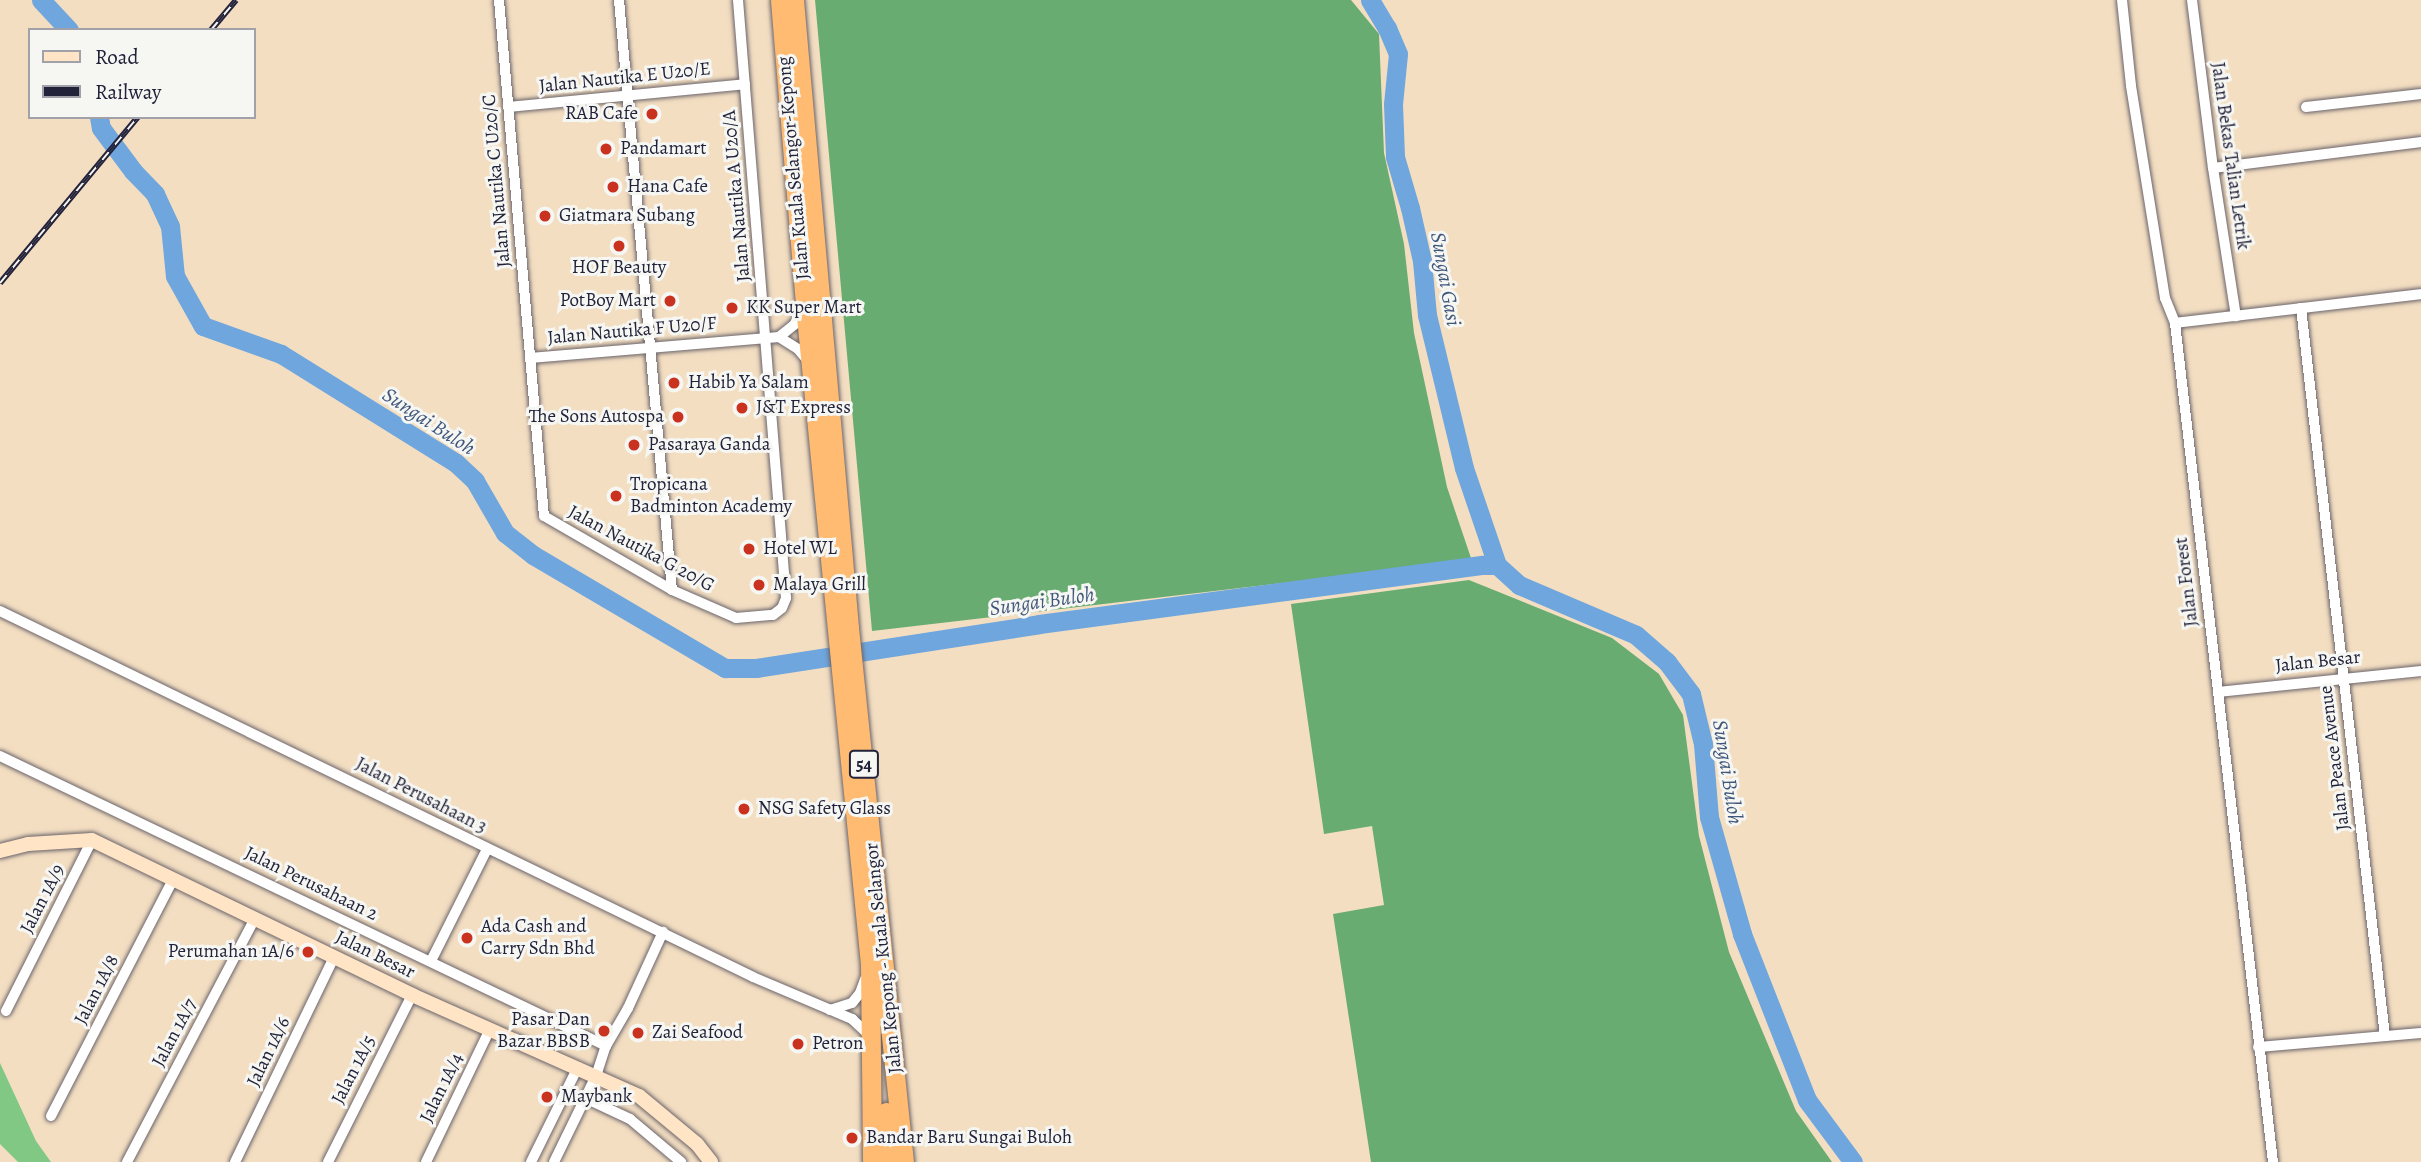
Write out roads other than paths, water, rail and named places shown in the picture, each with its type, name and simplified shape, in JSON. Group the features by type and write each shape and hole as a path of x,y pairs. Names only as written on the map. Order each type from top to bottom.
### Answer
{"highway":[{"name":"Jalan Kuala Selangor-Kepong","path":"780,0 804,306 842,629"},
{"name":"Jalan Kuala Selangor-Kepong","path":"794,0 842,629"},
{"name":"Jalan Kepong - Kuala Selangor","path":"842,629 870,964 870,1037"},
{"name":"Jalan Kepong - Kuala Selangor","path":"846,670 887,978 904,1162"},
{"path":"887,978 882,1020 890,1162"},
{"name":"54","path":"870,1037 872,1162"}],"street":[{"name":"Jalan Nautika C U20/C","path":"499,0 530,358"},
{"path":"619,0 672,590"},
{"name":"Jalan Nautika A U20/A","path":"737,0 786,598"},
{"name":"Jalan Forest","path":"2122,0 2131,86 2165,298 2175,323 2273,1162"},
{"name":"Jalan Bekas Talian Letrik","path":"2192,0 2213,168 2236,316"},
{"name":"Jalan Nautika E U20/E","path":"508,107 745,83"},
{"path":"2306,107 2421,94"},
{"path":"2213,168 2421,142"},
{"path":"2175,323 2421,294"},
{"path":"804,306 794,325 779,337 798,349 810,364"},
{"name":"Jalan Peace Avenue","path":"2301,308 2385,1036"},
{"name":"Jalan Nautika F U20/F","path":"530,358 779,337"},
{"name":"Jalan Nautika G 20/G","path":"530,358 544,516 672,590 736,618 773,615 782,608 786,598"},
{"name":"Jalan Perusahaan 3","path":"0,611 343,775 487,849 852,1019 870,1037"},
{"name":"Jalan Besar","path":"2218,692 2421,671"},
{"name":"Jalan Perusahaan 2","path":"0,756 606,1046"},
{"name":"Jalan Besar","path":"0,851 28,844 92,840 412,995 639,1096 697,1144 711,1162"},
{"name":"Jalan 1A/9","path":"6,1012 92,840"},
{"path":"432,961 487,849"},
{"name":"Jalan 1A/8","path":"51,1116 173,880"},
{"name":"Jalan 1A/7","path":"127,1162 254,920"},
{"path":"554,1162 596,1076 606,1046 628,1008 663,932"},
{"name":"Jalan 1A/6","path":"235,1162 334,957"},
{"path":"828,1010 852,1003 860,993 870,964"},
{"name":"Jalan 1A/5","path":"328,1162 412,995"},
{"name":"Jalan 1A/4","path":"426,1162 490,1029"},
{"path":"2258,1047 2421,1033"},
{"path":"531,1162 578,1067"},
{"path":"585,1098 630,1119 681,1162"}],"waterway":[{"name":"Sungai Buloh","path":"41,0 67,28"},
{"name":"Sungai Gasi","path":"1370,0 1387,28 1398,54 1393,104 1395,157 1422,261 1427,315 1464,468 1497,565"},
{"name":"Sungai Buloh","path":"99,119 101,128 133,171 155,194 170,226 175,276 203,326 281,354 456,463 475,481 505,533 533,555 725,668 756,668 1039,624 1483,565 1497,565 1519,585 1636,635 1667,662 1691,694 1703,744 1709,817 1742,934 1807,1100 1853,1162"}],"railway":[{"path":"213,28 236,0"},
{"path":"0,283 136,119"}],"place":[{"name":"RAB Cafe","path":"652,114"},
{"name":"Pandamart","path":"606,149"},
{"name":"Hana Cafe","path":"613,187"},
{"name":"Giatmara Subang","path":"545,216"},
{"name":"HOF Beauty","path":"619,246"},
{"name":"PotBoy Mart","path":"670,301"},
{"name":"KK Super Mart","path":"732,308"},
{"name":"Habib Ya Salam","path":"674,383"},
{"name":"J&T Express","path":"742,408"},
{"name":"The Sons Autospa","path":"678,417"},
{"name":"Pasaraya Ganda","path":"634,445"},
{"name":"Tropicana Badminton Academy","path":"616,496"},
{"name":"Hotel WL","path":"749,549"},
{"name":"Malaya Grill","path":"759,585"},
{"name":"NSG Safety Glass","path":"744,809"},
{"name":"Ada Cash and Carry Sdn Bhd","path":"467,938"},
{"name":"Perumahan 1A/6","path":"308,952"},
{"name":"Pasar Dan Bazar BBSB","path":"604,1031"},
{"name":"Zai Seafood","path":"638,1033"},
{"name":"Petron","path":"798,1044"},
{"name":"Maybank","path":"547,1097"},
{"name":"Bandar Baru Sungai Buloh","path":"852,1138"}]}
